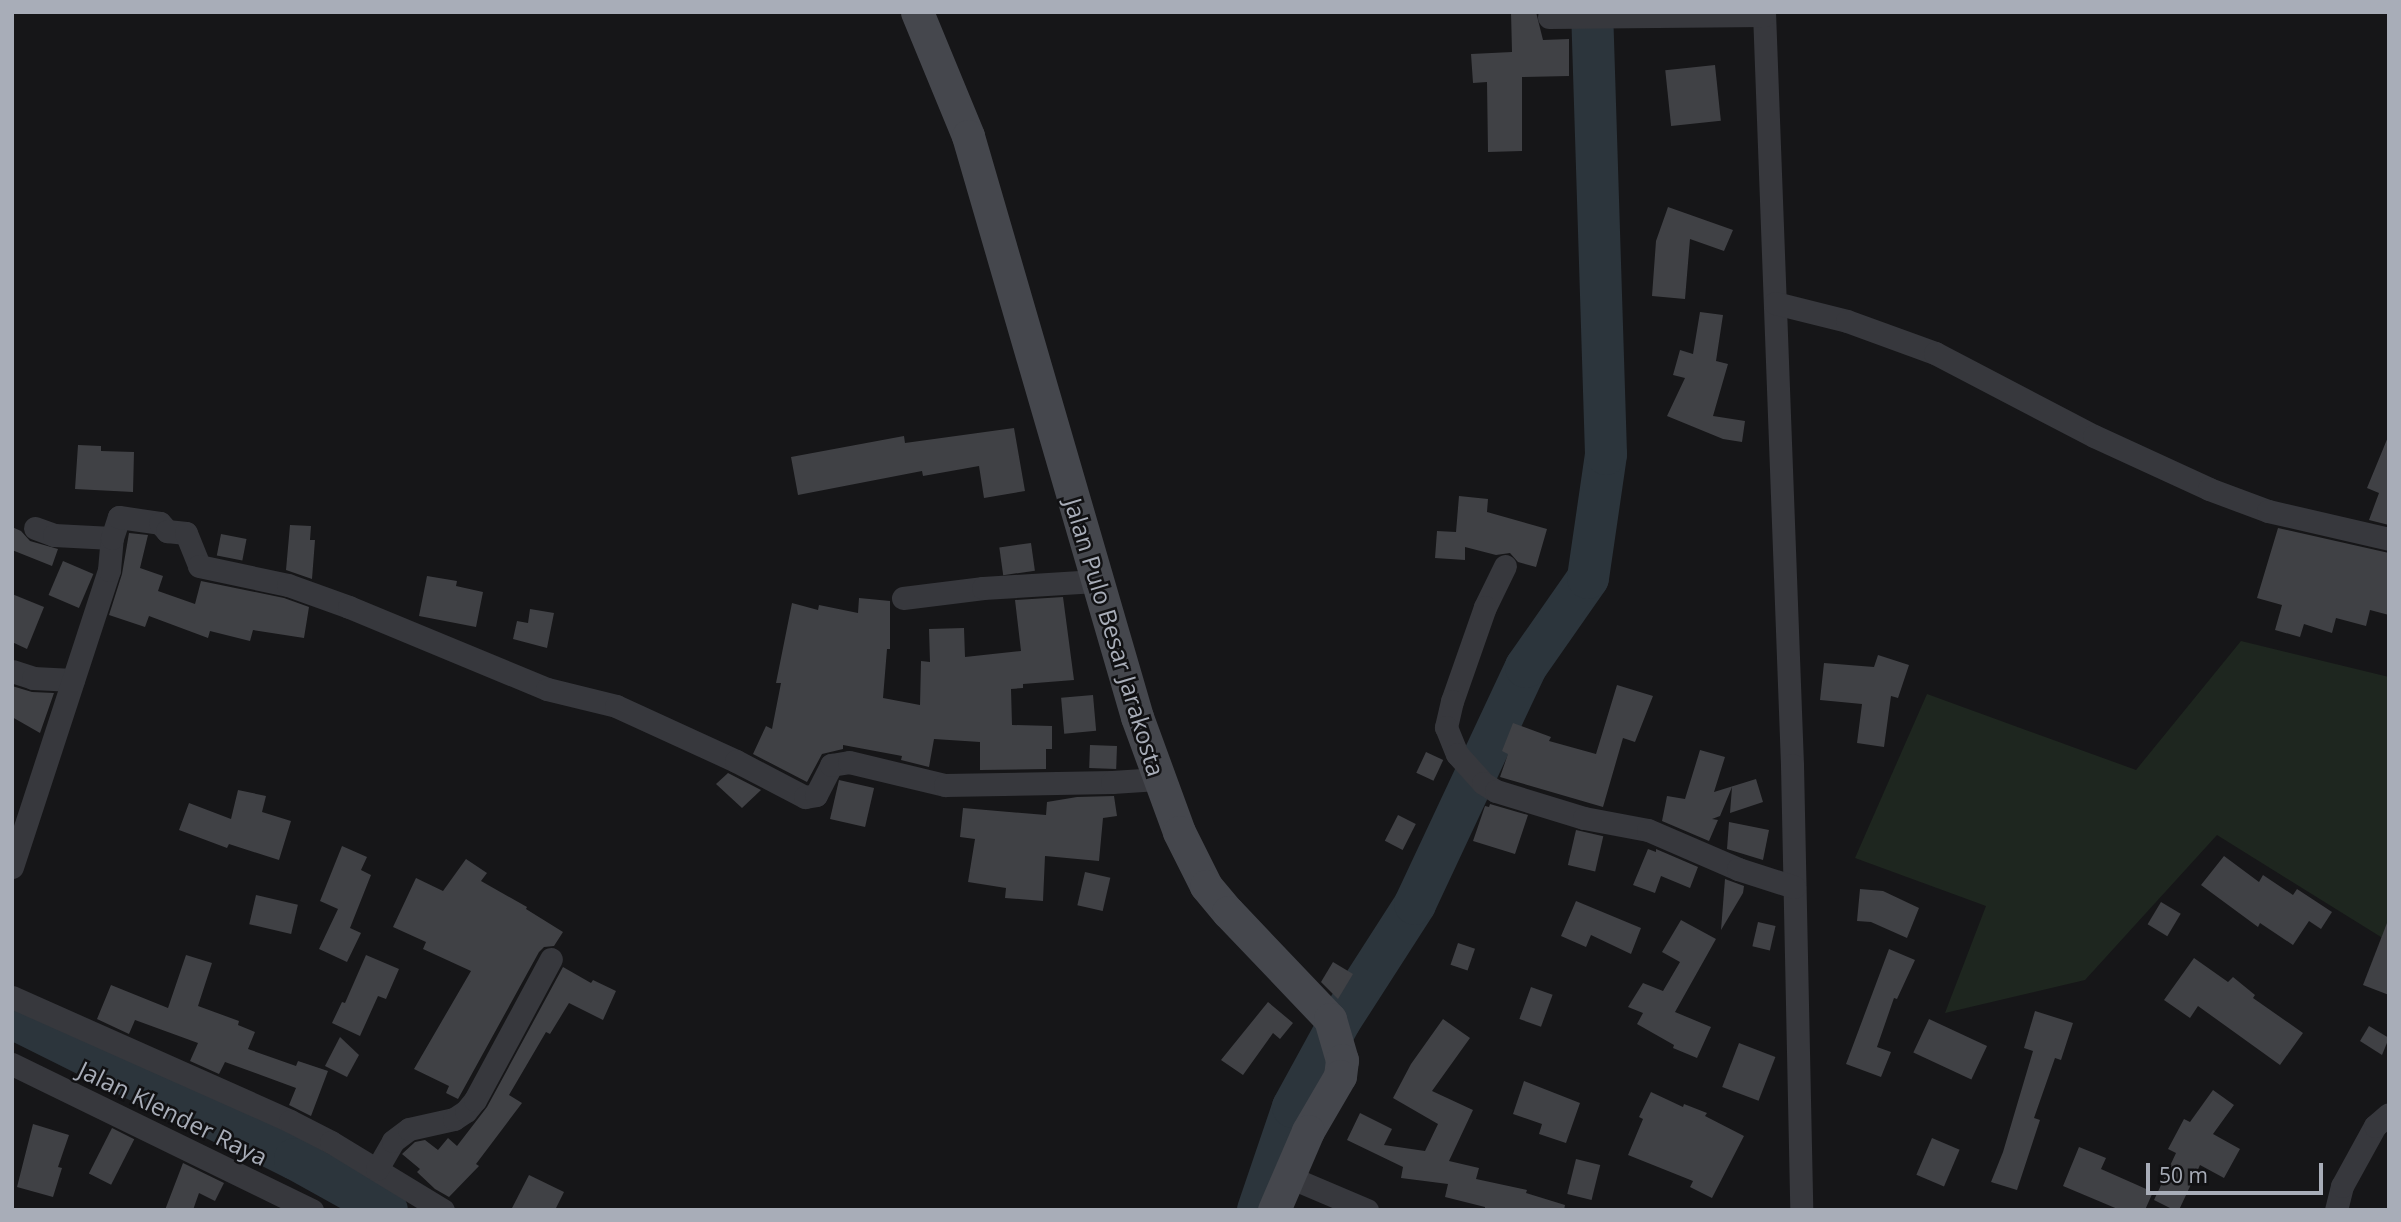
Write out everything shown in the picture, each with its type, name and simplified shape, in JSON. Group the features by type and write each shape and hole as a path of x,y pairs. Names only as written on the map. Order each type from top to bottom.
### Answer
{"street":[{"name":"Jalan Pulo Besar Jarakosta","path":"917,12 968,136 1096,581 1158,779 1188,855 1206,886 1228,912 1331,1019 1342,1065 1340,1076 1308,1130 1274,1210"},
{"path":"1556,16 1764,14 1794,887 1801,1210"},
{"path":"1775,303 1847,321 1935,353 2094,436 2209,489 2268,511 2389,539"},
{"path":"12,867 109,570 112,538 119,517 160,523 167,531 186,533 199,566 288,585 349,607 547,689 617,706 806,797 816,795 831,765 849,762 945,785 1158,779"},
{"path":"35,528 54,535 112,538"},
{"path":"1505,566 1485,607 1452,701 1446,727 1457,754 1483,783 1496,791 1584,818 1648,830 1750,874 1794,887"},
{"path":"903,598 983,588 1096,581"},
{"path":"12,671 33,678 73,680"},
{"path":"377,1169 393,1141 410,1129 454,1119 466,1111 475,1100 551,959"},
{"path":"12,997 290,1121 377,1169 443,1210"},
{"name":"Jalan Klender Raya","path":"12,1063 312,1210"},
{"path":"2336,1210 2342,1186 2375,1126 2389,1114"},
{"path":"1287,1176 1367,1210"}],"shaded area":[{"path":"2241,641 2389,677 2389,942 2217,835 2085,980 1945,1013 1986,906 1855,858 1927,694 2136,770"}],"building":[{"path":"1511,12 1536,12 1543,40 1569,39 1569,76 1522,77 1522,151 1488,152 1487,82 1473,83 1471,54 1512,52"},
{"path":"1715,65 1721,121 1671,126 1665,70"},
{"path":"1668,207 1733,230 1724,251 1690,239 1685,299 1652,296 1656,241"},
{"path":"1700,312 1723,315 1716,361 1728,364 1713,416 1745,421 1742,442 1723,439 1667,416 1685,378 1673,375 1680,350 1693,354"},
{"path":"1014,428 1025,491 984,498 979,466 923,476 922,471 798,495 791,457 904,436 905,443"},
{"path":"2388,437 2389,525 2369,520 2379,493 2367,488"},
{"path":"78,445 101,446 101,451 134,452 133,492 75,489"},
{"path":"1459,496 1488,499 1487,512 1547,529 1536,567 1518,562 1510,553 1496,555 1465,547 1465,560 1435,558 1437,531 1456,532"},
{"path":"290,525 311,526 310,540 315,540 312,579 286,570"},
{"path":"12,527 21,531 30,541 58,549 52,566 12,550"},
{"path":"2278,528 2389,553 2389,615 2370,610 2366,626 2336,618 2332,633 2304,624 2300,637 2275,630 2282,605 2257,598"},
{"path":"129,533 148,535 140,568 163,576 158,591 195,604 201,581 284,598 309,607 304,638 253,630 250,641 210,631 208,638 149,616 145,627 109,615 122,574"},
{"path":"221,534 247,539 242,561 217,556"},
{"path":"1031,543 1035,571 1003,575 999,547"},
{"path":"63,561 93,574 79,608 49,595"},
{"path":"427,576 457,581 456,586 483,592 476,627 419,616"},
{"path":"12,594 44,607 27,649 12,642"},
{"path":"1063,597 1074,680 1023,684 1023,688 1011,689 1012,725 1052,726 1052,749 1046,749 1046,769 980,770 980,742 934,739 929,767 901,760 902,756 843,745 843,749 822,754 807,782 753,754 766,726 772,729 781,683 776,683 792,603 818,610 819,605 858,613 859,598 890,601 890,649 887,649 883,698 920,705 921,661 930,662 929,629 964,628 965,657 1021,651 1015,600"},
{"path":"530,609 554,613 547,648 513,639 517,621 528,623"},
{"path":"1878,655 1909,665 1898,698 1891,696 1884,747 1857,743 1862,704 1820,700 1824,663 1874,667"},
{"path":"1617,685 1653,696 1635,742 1623,738 1603,807 1500,777 1508,754 1502,751 1513,723 1551,737 1549,741 1596,754"},
{"path":"12,686 32,692 54,693 40,733 12,717"},
{"path":"1093,695 1096,731 1064,734 1061,698"},
{"path":"1090,745 1117,746 1116,769 1089,768"},
{"path":"1700,750 1725,757 1714,792 1756,779 1763,802 1730,813 1732,787 1720,816 1712,819 1718,820 1709,841 1662,821 1667,796 1685,799"},
{"path":"1426,752 1443,760 1433,781 1416,773"},
{"path":"728,773 761,790 742,808 716,784"},
{"path":"839,780 874,788 865,827 830,819"},
{"path":"238,790 266,796 262,812 291,821 279,860 229,844 227,848 179,830 189,803 231,819"},
{"path":"1114,796 1117,816 1103,818 1099,861 1045,856 1043,901 1005,898 1006,888 968,882 975,839 960,837 963,808 1046,815 1047,802 1077,797"},
{"path":"1490,804 1528,815 1515,854 1473,841 1485,806 1489,807"},
{"path":"1398,815 1416,824 1403,850 1385,841"},
{"path":"1729,822 1769,830 1763,860 1727,849"},
{"path":"1576,830 1603,836 1595,871 1568,865"},
{"path":"342,846 367,857 361,870 371,875 350,928 361,933 347,962 319,949 338,909 320,901"},
{"path":"1648,849 1656,852 1656,849 1698,867 1690,888 1661,876 1655,893 1633,885"},
{"path":"2224,856 2259,882 2263,875 2293,895 2297,889 2332,912 2321,929 2309,921 2293,945 2260,923 2258,927 2201,885"},
{"path":"466,859 487,873 481,881 527,907 526,909 563,932 554,946 544,947 539,952 458,1099 446,1093 449,1086 414,1069 471,971 423,949 426,942 393,927 416,878 443,891"},
{"path":"1085,872 1110,878 1103,911 1077,905"},
{"path":"1725,879 1744,886 1743,893 1721,930"},
{"path":"1860,889 1883,891 1919,908 1907,938 1871,922 1857,921"},
{"path":"256,895 298,905 291,934 249,924"},
{"path":"1576,901 1641,928 1631,954 1591,935 1586,947 1561,936"},
{"path":"2161,902 2181,914 2167,936 2148,924"},
{"path":"1681,920 1716,939 1675,1012 1711,1027 1697,1058 1673,1048 1674,1045 1637,1024 1643,1013 1628,1007 1643,983 1663,991 1680,962 1662,952"},
{"path":"1758,922 1776,926 1770,950 1752,946"},
{"path":"2389,923 2389,995 2363,985"},
{"path":"1458,943 1475,949 1468,971 1451,965"},
{"path":"1889,949 1915,960 1897,999 1894,998 1877,1047 1891,1052 1881,1077 1846,1064"},
{"path":"186,955 212,963 198,1006 239,1021 238,1025 255,1032 248,1049 296,1066 298,1061 328,1071 311,1116 289,1105 296,1088 225,1062 219,1074 190,1061 198,1043 135,1020 129,1034 97,1019 111,985 168,1008"},
{"path":"366,955 399,969 386,999 378,996 360,1036 332,1023 342,1002 345,1003"},
{"path":"2194,958 2228,982 2233,977 2255,995 2253,998 2303,1033 2280,1065 2198,1006 2190,1018 2164,1000"},
{"path":"1333,962 1353,974 1338,999 1321,982"},
{"path":"563,967 591,983 593,980 616,991 603,1020 569,1003 550,1034 546,1032 509,1095 522,1103 476,1164 479,1166 449,1197 435,1189 417,1172 420,1169 402,1154 415,1142 425,1140 438,1150 448,1138 457,1146 487,1107"},
{"path":"1531,987 1553,995 1541,1027 1519,1019"},
{"path":"1268,1002 1293,1023 1280,1039 1273,1033 1243,1075 1221,1060"},
{"path":"2035,1011 2073,1023 2061,1060 2055,1058 2034,1118 2040,1120 2017,1190 1991,1182 2003,1152 2033,1051 2024,1048"},
{"path":"1443,1019 1470,1038 1432,1091 1473,1110 1449,1161 1479,1168 1476,1179 1527,1190 1526,1193 1565,1205 1564,1210 1485,1210 1485,1207 1445,1197 1448,1184 1401,1178 1403,1167 1347,1140 1360,1113 1392,1129 1384,1145 1425,1151 1438,1124 1393,1098 1411,1064"},
{"path":"1929,1019 1987,1046 1971,1080 1913,1053"},
{"path":"2369,1026 2389,1038 2382,1055 2360,1041"},
{"path":"340,1037 359,1055 347,1077 325,1066"},
{"path":"1739,1043 1775,1057 1759,1101 1722,1087"},
{"path":"1524,1081 1580,1103 1566,1143 1539,1134 1542,1124 1513,1114"},
{"path":"2213,1090 2234,1105 2213,1134 2240,1149 2224,1178 2200,1165 2179,1210 2174,1210 2154,1200 2176,1153 2168,1149 2184,1119 2190,1122"},
{"path":"1651,1092 1683,1107 1684,1104 1707,1113 1705,1116 1744,1136 1712,1198 1690,1187 1693,1181 1628,1155 1643,1119 1639,1117"},
{"path":"33,1124 69,1135 58,1167 62,1168 53,1197 17,1187"},
{"path":"112,1128 134,1139 111,1185 89,1173"},
{"path":"1932,1138 1960,1150 1944,1187 1916,1175"},
{"path":"2079,1147 2106,1158 2101,1169 2153,1192 2145,1210 2120,1210 2063,1186"},
{"path":"1576,1159 1600,1165 1592,1200 1567,1194"},
{"path":"183,1163 224,1183 215,1201 199,1193 193,1210 165,1210"},
{"path":"529,1175 564,1192 555,1210 511,1210"}],"waterway":[{"path":"1258,1210 1293,1107 1340,1021 1415,904 1526,667 1588,578 1606,454 1592,12"},
{"path":"12,1018 295,1159 387,1210"}]}
